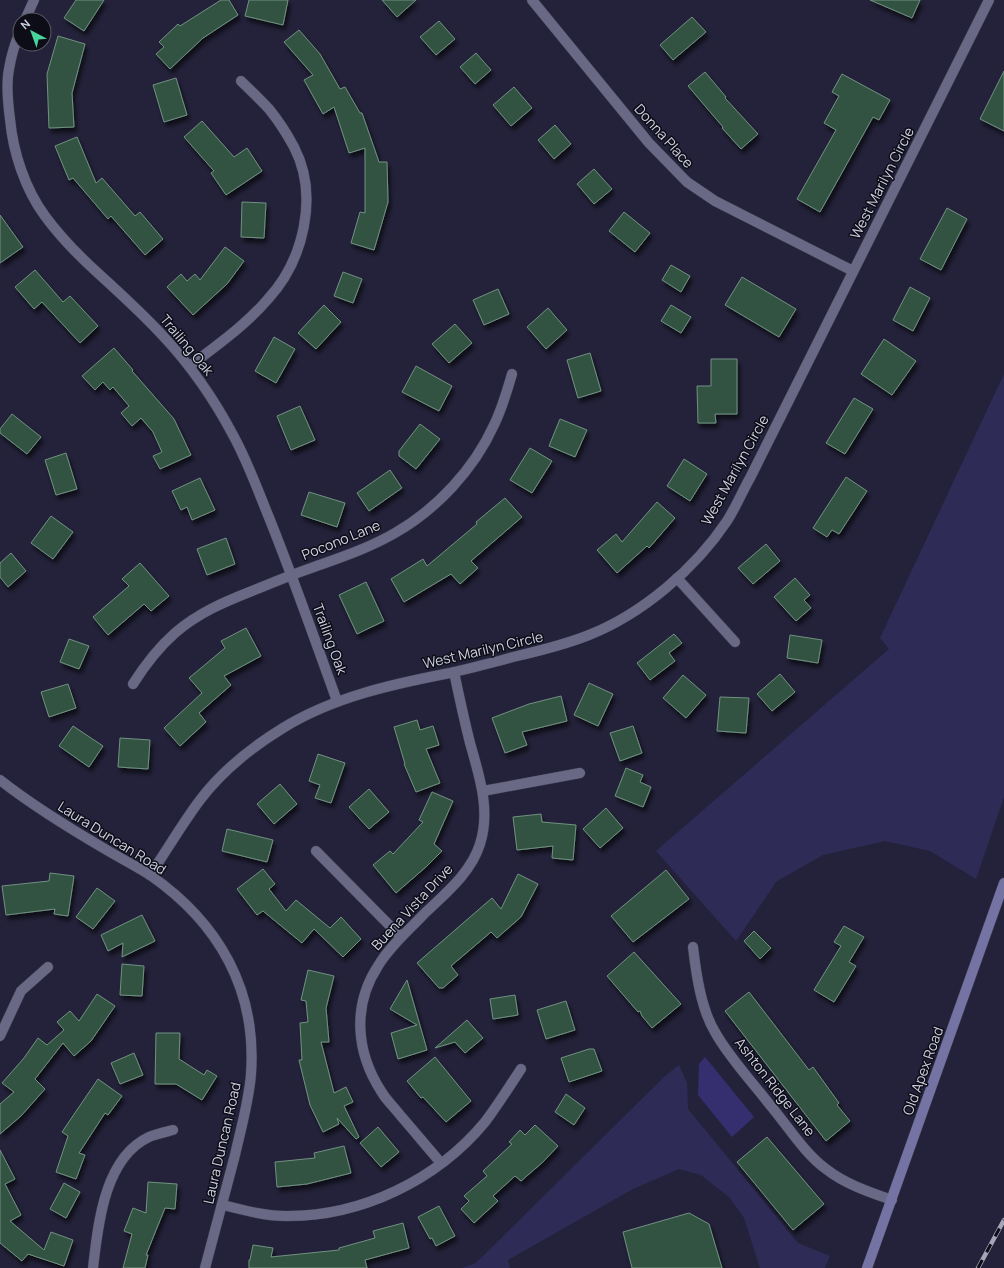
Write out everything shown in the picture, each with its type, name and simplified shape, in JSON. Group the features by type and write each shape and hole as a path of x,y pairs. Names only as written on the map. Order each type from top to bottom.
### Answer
{"main road":[{"name":"Old Apex Road","path":"867,1268 1004,884"}],"street":[{"path":"29,12 34,0"},
{"name":"Donna Place","path":"532,0 649,143 687,182 715,201 853,271"},
{"name":"West Marilyn Circle","path":"150,875 201,798 223,774 248,752 282,728 309,713 337,701 404,682 454,672 560,646 590,635 629,614 653,597 677,578 699,557 727,520 750,478 989,0"},
{"name":"Trailing Oak","path":"12,50 4,69 11,130 25,179 44,215 66,242 139,311 190,366 226,422 245,459 292,575 337,701"},
{"path":"190,366 251,318 269,298 283,280 295,257 303,234 306,209 305,186 301,166 294,148 283,128 269,109 240,81"},
{"name":"Pocono Lane","path":"133,684 160,647 176,632 219,604 292,575 364,549 396,533 423,514 445,495 465,472 480,450 494,425 512,374"},
{"path":"677,578 735,642"},
{"name":"Buena Vista Drive","path":"441,1163 382,1093 366,1063 360,1029 364,993 370,978 378,965 401,937 454,885 466,871 480,844 484,817 483,791 454,672"},
{"path":"483,791 580,773"},
{"name":"Laura Duncan Road","path":"0,780 50,816 150,875 177,897 201,920 216,939 234,972 248,1013 252,1045 251,1074 248,1096 223,1205 204,1268"},
{"path":"316,851 401,937"},
{"name":"Ashton Ridge Lane","path":"692,947 696,974 706,1012 715,1032 732,1056 814,1160 837,1177 892,1200"},
{"path":"0,1036 21,991 48,967"},
{"path":"223,1205 264,1214 302,1216 324,1213 372,1202 416,1180 441,1163 464,1143 484,1122 521,1069"},
{"path":"93,1268 99,1222 109,1186 118,1167 128,1152 148,1137 173,1130"}],"shaded area":[{"path":"1004,374 1004,797 976,879 930,851 885,841 823,855 777,881 736,941 656,851 889,649 880,638"},
{"path":"705,1057 754,1117 732,1137 698,1095 699,1064"},
{"path":"679,1065 687,1083 688,1109 798,1243 830,1256 825,1268 760,1268 744,1218 729,1197 701,1175 679,1169 633,1189 508,1260 510,1268 462,1268 476,1263 665,1076"}],"building":[{"path":"76,0 104,0 84,31 64,18"},
{"path":"221,0 229,0 238,15 203,38 170,69 156,54 164,47 159,42 178,24 180,26"},
{"path":"249,0 288,0 283,25 245,16"},
{"path":"382,0 416,0 397,17"},
{"path":"870,0 920,0 912,18"},
{"path":"692,17 706,32 673,60 660,45"},
{"path":"439,21 455,39 436,55 420,37"},
{"path":"299,30 320,54 340,89 345,87 360,113 362,113 379,162 387,162 388,202 374,250 351,243 360,212 365,213 365,148 349,153 334,107 323,114 304,80 313,75 284,42"},
{"path":"58,36 85,44 72,93 74,127 49,128 47,74"},
{"path":"476,53 491,70 475,84 460,67"},
{"path":"1004,71 1004,131 980,119"},
{"path":"705,72 726,97 725,98 758,134 741,149 688,86"},
{"path":"842,74 890,100 879,120 873,117 820,212 797,199 836,130 824,123 839,96 832,92"},
{"path":"176,78 187,115 164,122 153,85"},
{"path":"514,87 532,108 511,126 493,105"},
{"path":"202,121 234,157 247,148 262,171 226,195 211,173 214,171 184,137"},
{"path":"555,125 571,144 554,159 538,140"},
{"path":"77,137 96,183 102,178 135,216 140,212 163,239 145,255 111,216 108,219 73,178 69,180 55,146"},
{"path":"594,169 612,189 594,204 577,184"},
{"path":"242,202 266,203 264,238 241,237"},
{"path":"947,208 967,219 941,270 920,259"},
{"path":"624,212 650,233 635,252 609,231"},
{"path":"0,215 23,247 0,263"},
{"path":"225,247 244,261 227,284 193,315 167,287 181,274 187,281 195,274 200,280"},
{"path":"671,265 690,276 681,292 662,280"},
{"path":"35,270 63,302 70,296 98,326 80,343 42,302 34,309 15,287"},
{"path":"343,272 362,279 353,303 334,296"},
{"path":"742,277 796,309 779,337 725,305"},
{"path":"910,287 930,298 913,331 893,320"},
{"path":"498,289 509,314 484,325 473,300"},
{"path":"324,305 341,322 316,349 298,333"},
{"path":"671,305 691,317 681,333 661,321"},
{"path":"548,308 567,330 546,349 527,327"},
{"path":"455,324 472,343 449,363 432,344"},
{"path":"274,337 295,349 276,383 255,371"},
{"path":"884,339 916,361 892,395 861,374"},
{"path":"114,348 174,419 191,455 160,469 153,456 162,452 153,432 141,418 132,426 121,413 129,406 113,387 110,390 103,382 95,390 82,376"},
{"path":"590,353 601,391 578,398 567,360"},
{"path":"711,359 737,359 737,414 715,414 716,423 698,423 697,386 711,386"},
{"path":"416,366 452,386 439,411 402,392"},
{"path":"854,398 873,409 845,454 826,443"},
{"path":"300,406 315,440 291,450 277,416"},
{"path":"12,414 41,437 27,454 0,433 0,429"},
{"path":"560,419 587,430 575,457 549,446"},
{"path":"420,424 440,439 416,469 399,456 399,451"},
{"path":"530,448 552,461 532,493 510,480"},
{"path":"66,453 77,489 56,495 45,460"},
{"path":"684,459 707,474 690,501 667,486"},
{"path":"390,470 402,488 369,511 357,493"},
{"path":"846,477 867,491 839,534 832,530 827,537 813,528"},
{"path":"200,478 215,510 192,520 187,507 181,510 172,491"},
{"path":"309,492 345,503 337,527 301,515"},
{"path":"505,498 522,517 471,561 478,568 460,584 451,574 404,602 391,579 423,559 427,566"},
{"path":"657,502 675,518 649,548 647,546 617,573 597,550 616,534 622,542"},
{"path":"51,516 73,532 53,559 31,543"},
{"path":"226,538 235,564 207,575 197,549"},
{"path":"766,544 780,561 753,584 738,568"},
{"path":"11,553 26,571 8,587 0,577 0,563"},
{"path":"140,563 169,596 151,611 144,604 108,635 93,617 129,586 122,579"},
{"path":"795,578 810,595 804,600 811,608 796,621 774,597"},
{"path":"366,582 384,621 357,634 339,595"},
{"path":"246,628 261,656 224,676 231,685 199,713 206,722 180,746 164,728 202,693 189,678 225,648 221,641"},
{"path":"674,634 682,643 669,653 675,661 650,680 637,663"},
{"path":"790,635 822,640 818,663 787,658"},
{"path":"69,639 89,646 79,669 60,662"},
{"path":"780,674 795,692 772,711 757,694"},
{"path":"683,675 706,695 686,718 663,698"},
{"path":"589,683 613,694 598,726 574,715"},
{"path":"68,684 76,708 49,717 41,692"},
{"path":"561,696 567,721 522,732 527,745 505,753 492,718 529,704"},
{"path":"720,697 749,698 746,733 717,731"},
{"path":"417,720 420,730 433,726 439,745 426,749 440,783 416,792 404,764 394,727"},
{"path":"73,726 103,746 89,767 59,746"},
{"path":"633,726 642,753 620,761 610,733"},
{"path":"120,738 150,740 148,769 118,767"},
{"path":"318,754 345,763 331,803 315,798 320,785 309,781"},
{"path":"626,768 643,775 640,782 651,787 643,807 615,796"},
{"path":"280,784 297,804 274,824 257,804"},
{"path":"369,789 389,812 369,829 349,807"},
{"path":"432,792 453,801 434,844 442,851 396,893 373,865 390,851 393,854 423,822 419,820"},
{"path":"606,808 623,828 600,848 583,829"},
{"path":"541,814 542,822 576,825 573,860 552,858 553,846 517,850 513,817"},
{"path":"227,829 273,840 267,862 222,851"},
{"path":"263,869 275,884 269,889 286,911 296,900 330,928 341,917 361,939 343,957 314,929 302,943 263,911 257,915 237,889"},
{"path":"666,870 689,899 633,942 611,916"},
{"path":"50,873 74,876 68,916 54,914 55,909 6,915 2,886 49,881"},
{"path":"518,874 538,884 521,917 497,938 491,932 451,966 458,975 443,988 439,988 417,963 492,898 501,909"},
{"path":"97,888 115,901 93,929 76,917"},
{"path":"142,915 155,941 122,957 123,943 108,951 101,935"},
{"path":"844,926 864,937 849,962 856,966 834,1002 814,990 841,946 834,942"},
{"path":"754,931 771,948 760,959 744,941"},
{"path":"634,952 681,1004 652,1028 642,1016 640,1011 638,1012 607,976"},
{"path":"122,964 144,966 142,996 120,995"},
{"path":"308,970 334,976 326,1008 329,1042 321,1042 334,1093 346,1087 353,1102 344,1106 359,1137 356,1139 337,1118 339,1124 323,1132 310,1105 299,1060 302,1060 300,1023 308,1022 306,1001 301,1000"},
{"path":"407,980 427,1050 398,1059 391,1033 417,1025 390,1009"},
{"path":"749,992 809,1070 813,1067 839,1103 837,1105 850,1121 826,1141 725,1011"},
{"path":"97,994 115,1006 91,1041 74,1056 63,1043 35,1079 45,1089 21,1116 0,1134 0,1104 14,1092 2,1083 24,1058 38,1038 47,1045 64,1030 57,1022 70,1011 79,1021"},
{"path":"515,995 518,1015 493,1019 490,999"},
{"path":"566,1001 575,1030 546,1039 537,1010"},
{"path":"467,1020 483,1038 465,1053 455,1042 435,1048"},
{"path":"156,1033 180,1033 179,1059 204,1075 207,1070 217,1076 202,1100 176,1084 155,1084"},
{"path":"589,1049 594,1049 602,1071 569,1082 561,1058"},
{"path":"134,1053 143,1075 120,1084 111,1063"},
{"path":"435,1057 471,1101 446,1122 423,1097 421,1098 407,1081"},
{"path":"98,1079 122,1096 108,1115 105,1113 79,1153 85,1155 76,1179 56,1172 68,1136 62,1132"},
{"path":"566,1094 585,1108 574,1125 555,1112"},
{"path":"535,1125 558,1146 543,1162 521,1181 515,1176 493,1196 498,1201 474,1223 461,1209 469,1201 464,1196 487,1176 483,1171 512,1144 509,1142 520,1130 525,1135"},
{"path":"378,1127 399,1152 381,1167 360,1143"},
{"path":"767,1137 824,1204 793,1230 737,1162"},
{"path":"344,1146 351,1173 307,1184 277,1187 275,1162 315,1158 314,1153"},
{"path":"0,1150 15,1179 5,1184 21,1215 10,1221 44,1250 51,1232 73,1240 64,1266 28,1254 22,1261 0,1243"},
{"path":"148,1182 177,1184 175,1209 165,1208 146,1255 148,1255 145,1268 123,1268 132,1234 124,1231 133,1208 146,1213"},
{"path":"64,1183 80,1192 66,1218 50,1209"},
{"path":"439,1206 455,1236 436,1246 432,1238 430,1239 418,1217"},
{"path":"689,1213 709,1224 722,1268 632,1268 623,1232"},
{"path":"403,1223 409,1248 365,1260 367,1268 249,1268 249,1260 253,1245 273,1248 271,1257 339,1250 339,1248 375,1238 373,1231"}],"railway":[{"path":"978,1268 1004,1220"}]}
